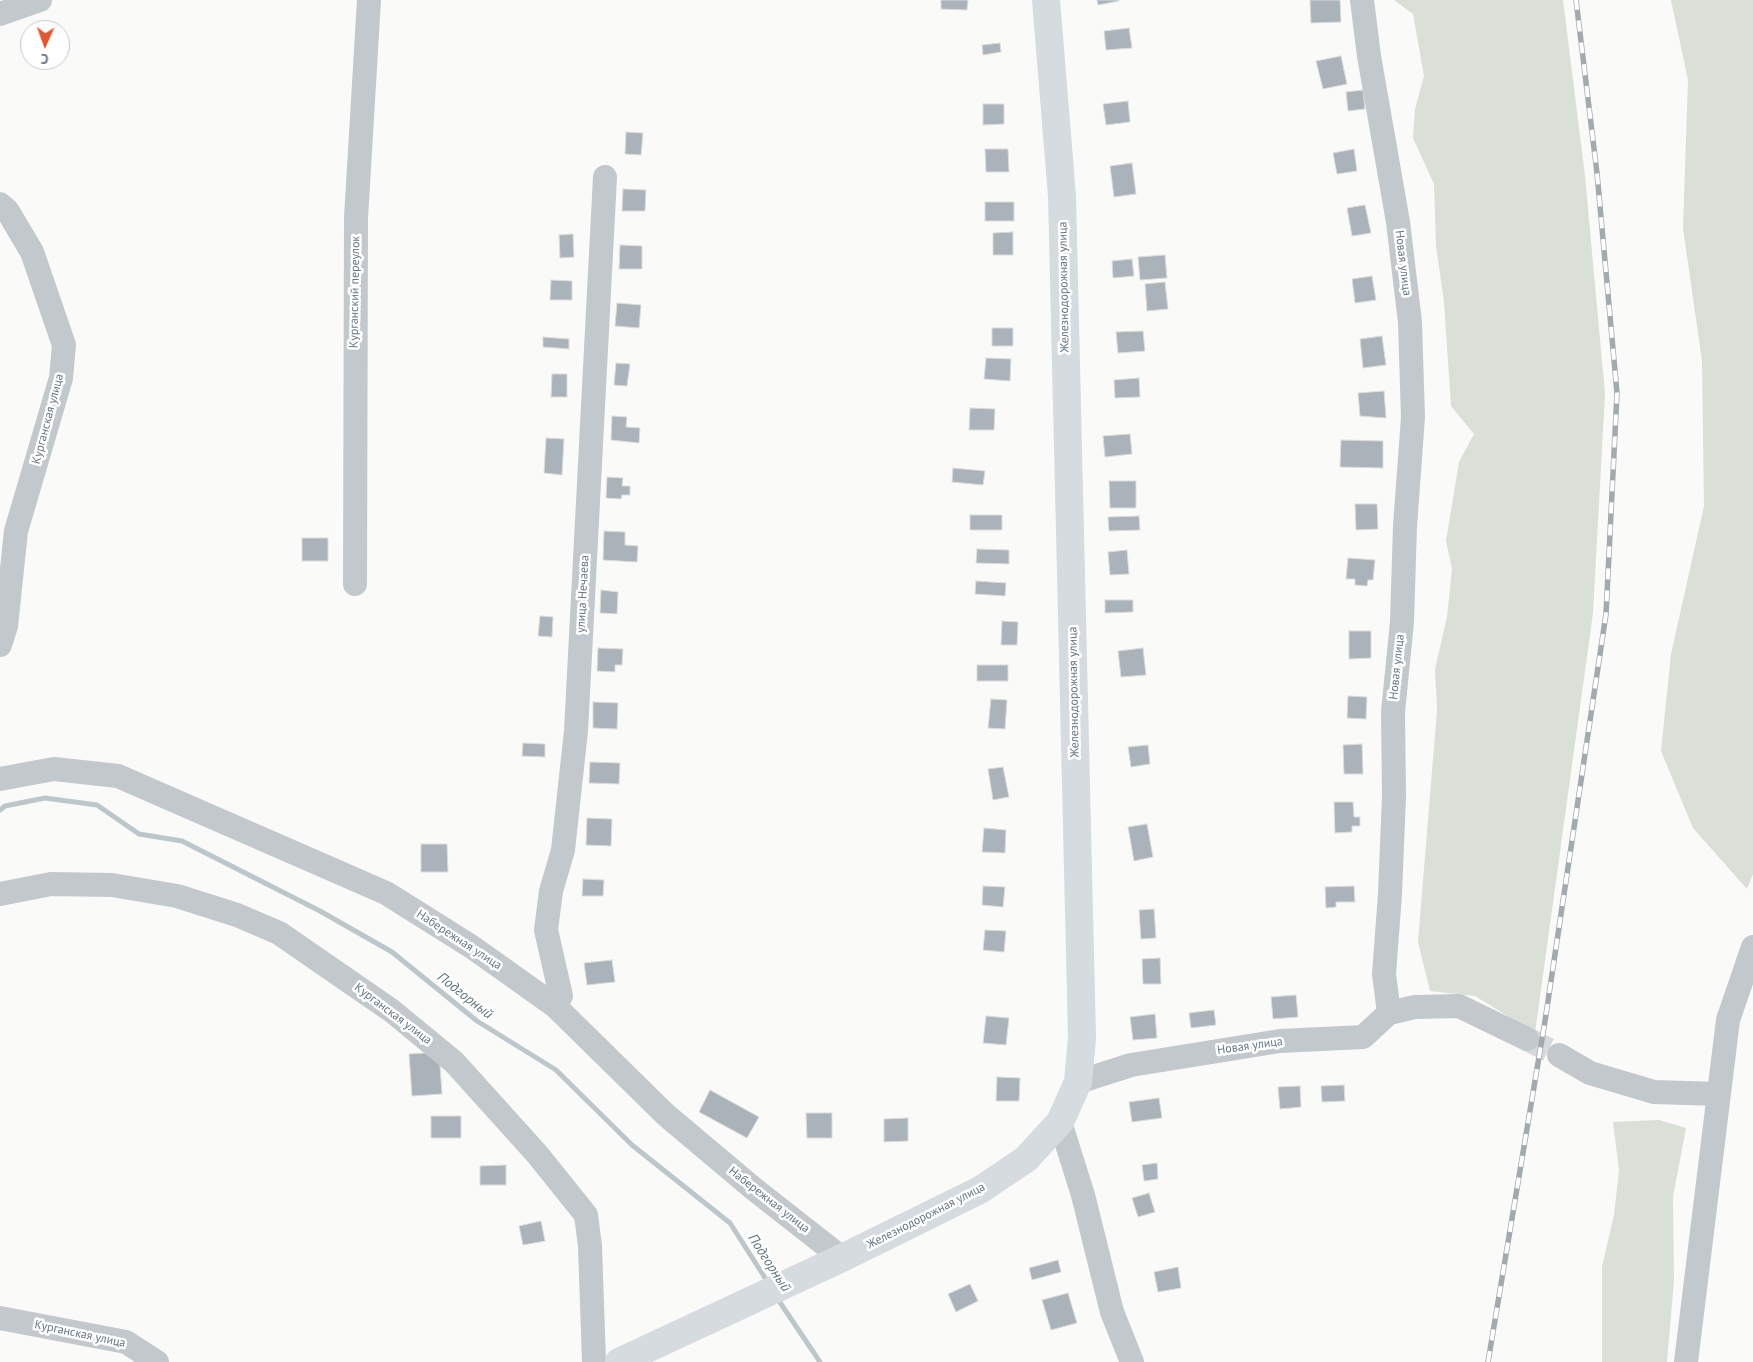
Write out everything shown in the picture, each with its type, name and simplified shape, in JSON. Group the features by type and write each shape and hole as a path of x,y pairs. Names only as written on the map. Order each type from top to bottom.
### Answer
{"main road":[{"name":"Железнодорожная улица","path":"718,1314 842,1258 980,1190 1026,1159 1060,1122 1078,1082 1082,1028 1062,196 1046,0"},
{"path":"619,1362 718,1314"},
{"path":"638,1362 718,1314"}],"street":[{"path":"0,14 40,0"},
{"name":"Курганский переулок","path":"355,584 356,228 369,0"},
{"name":"Новая улица","path":"1078,1082 1131,1065 1280,1041 1363,1038 1389,1013 1384,974 1392,845 1393,712 1402,622 1405,526 1413,417 1410,322 1398,222 1369,56 1362,0"},
{"name":"улица Нечаева","path":"555,1006 561,996 546,930 551,892 563,850 576,731 605,177"},
{"name":"Курганская улица","path":"0,204 7,210 32,252 64,345 61,378 16,531 6,626 0,645"},
{"name":"Набережная улица","path":"0,779 54,769 118,776 386,893 472,947 555,1006 666,1115 754,1190 842,1258"},
{"name":"Курганская улица","path":"0,894 51,884 112,884 177,896 237,915 279,933 392,1011 454,1062 537,1154 586,1214 590,1246 594,1362"},
{"path":"1686,1362 1728,1020 1753,947"},
{"path":"1389,1013 1415,1007 1459,1006 1527,1038"},
{"path":"1559,1055 1590,1074 1654,1092 1719,1094"},
{"path":"1060,1122 1083,1195 1112,1312 1132,1362"},
{"name":"Курганская улица","path":"0,1318 126,1342 156,1362"}],"shaded area":[{"path":"1394,0 1563,0 1585,176 1605,394 1593,613 1535,1033 1475,996 1430,991 1418,942 1437,710 1435,669 1447,617 1452,569 1446,541 1459,462 1474,434 1451,406 1444,302 1436,246 1434,184 1413,138 1415,109 1424,76 1413,14"},
{"path":"1671,0 1753,0 1753,874 1747,889 1693,828 1661,751 1671,654 1704,506 1702,361 1683,228 1688,80"},
{"path":"1659,1120 1686,1128 1673,1197 1674,1280 1667,1362 1602,1362 1602,1267 1614,1215 1619,1170 1613,1122"}],"building":[{"path":"941,0 968,0 967,10 941,9"},
{"path":"1097,0 1119,0 1119,1 1098,5"},
{"path":"1310,0 1340,0 1341,22 1311,23"},
{"path":"1129,28 1132,48 1106,50 1104,31"},
{"path":"1000,43 1001,52 983,55 982,45"},
{"path":"1341,56 1347,84 1323,89 1316,61"},
{"path":"1363,90 1365,109 1348,111 1346,92"},
{"path":"1128,101 1130,122 1106,125 1103,104"},
{"path":"983,104 1004,104 1004,124 983,125"},
{"path":"626,132 643,133 641,155 625,154"},
{"path":"985,149 1008,149 1009,172 986,172"},
{"path":"1354,149 1357,171 1337,174 1333,153"},
{"path":"1132,163 1136,194 1114,197 1110,166"},
{"path":"623,189 646,190 645,211 622,211"},
{"path":"985,202 1014,202 1014,221 985,221"},
{"path":"1365,205 1371,233 1352,236 1347,208"},
{"path":"1013,232 1013,255 993,255 993,233"},
{"path":"573,234 574,257 560,258 559,235"},
{"path":"620,245 642,246 642,269 619,269"},
{"path":"1165,255 1167,278 1140,280 1138,257"},
{"path":"1132,259 1134,276 1113,278 1112,261"},
{"path":"1372,276 1376,300 1355,303 1352,279"},
{"path":"551,280 572,281 572,300 550,300"},
{"path":"1165,282 1168,309 1147,311 1145,284"},
{"path":"617,303 641,305 639,328 615,326"},
{"path":"992,328 1013,328 1013,346 992,346"},
{"path":"1143,331 1145,351 1118,353 1116,332"},
{"path":"1382,336 1386,365 1363,368 1360,339"},
{"path":"543,337 569,339 569,349 543,347"},
{"path":"986,358 1011,359 1010,381 984,379"},
{"path":"616,363 630,364 627,386 614,385"},
{"path":"552,374 567,374 567,397 551,397"},
{"path":"1139,378 1140,397 1115,398 1114,380"},
{"path":"1384,391 1386,418 1360,416 1358,393"},
{"path":"970,408 995,409 994,430 969,430"},
{"path":"612,416 627,417 626,427 640,428 639,443 611,440"},
{"path":"1130,434 1132,454 1105,457 1103,436"},
{"path":"546,438 564,439 562,475 544,473"},
{"path":"1341,440 1383,441 1383,468 1340,467"},
{"path":"953,468 985,471 983,485 952,482"},
{"path":"607,477 623,478 622,486 630,486 630,495 622,495 621,499 606,498"},
{"path":"1109,481 1136,481 1136,508 1110,508"},
{"path":"1355,504 1377,504 1378,529 1356,530"},
{"path":"970,515 1002,515 1002,530 970,530"},
{"path":"1139,516 1140,530 1109,531 1108,517"},
{"path":"604,531 625,532 625,545 638,546 637,562 603,560"},
{"path":"302,538 328,538 328,561 302,561"},
{"path":"977,549 1009,550 1009,564 976,563"},
{"path":"1127,550 1129,574 1110,575 1108,552"},
{"path":"1348,558 1375,560 1373,580 1368,580 1367,586 1355,585 1355,579 1346,579"},
{"path":"976,581 1006,583 1005,596 975,594"},
{"path":"601,590 618,592 617,614 600,613"},
{"path":"1105,600 1133,600 1133,612 1105,613"},
{"path":"540,616 553,617 552,637 538,636"},
{"path":"1002,621 1018,622 1017,645 1001,645"},
{"path":"1349,631 1371,631 1371,658 1349,659"},
{"path":"598,648 623,649 622,665 615,665 615,672 597,671"},
{"path":"1143,648 1146,675 1121,677 1118,651"},
{"path":"977,665 1008,665 1008,681 977,681"},
{"path":"1348,696 1367,697 1366,719 1347,718"},
{"path":"991,699 1007,700 1005,729 988,728"},
{"path":"593,702 618,703 617,729 593,728"},
{"path":"523,743 545,744 545,757 522,756"},
{"path":"1362,744 1363,774 1344,774 1343,745"},
{"path":"1148,745 1150,764 1131,767 1128,747"},
{"path":"590,762 620,763 619,784 589,783"},
{"path":"1003,767 1009,797 993,800 988,769"},
{"path":"1334,802 1353,802 1354,817 1360,817 1360,826 1352,826 1352,832 1335,833"},
{"path":"587,818 612,819 611,846 586,845"},
{"path":"1147,824 1153,857 1134,861 1128,827"},
{"path":"984,828 1006,830 1005,853 982,852"},
{"path":"421,844 447,844 448,872 421,872"},
{"path":"583,879 604,880 603,896 582,896"},
{"path":"983,886 1005,887 1003,907 982,905"},
{"path":"1354,886 1355,902 1336,902 1336,907 1326,908 1325,887"},
{"path":"1154,909 1156,938 1141,939 1139,910"},
{"path":"985,930 1006,931 1004,952 983,950"},
{"path":"1160,958 1161,984 1143,984 1142,959"},
{"path":"612,960 615,982 587,985 584,963"},
{"path":"1296,995 1298,1017 1273,1019 1271,997"},
{"path":"1214,1010 1216,1025 1191,1028 1189,1013"},
{"path":"1155,1014 1157,1038 1133,1040 1130,1017"},
{"path":"986,1016 1009,1018 1006,1045 983,1043"},
{"path":"439,1052 442,1094 412,1096 409,1054"},
{"path":"997,1077 1020,1078 1019,1101 996,1101"},
{"path":"1344,1085 1345,1101 1322,1102 1321,1086"},
{"path":"1300,1086 1301,1107 1280,1109 1278,1087"},
{"path":"710,1090 759,1117 747,1138 699,1112"},
{"path":"1159,1098 1162,1118 1132,1122 1129,1102"},
{"path":"806,1113 832,1113 832,1138 807,1138"},
{"path":"431,1116 461,1116 461,1138 431,1138"},
{"path":"908,1118 908,1141 884,1142 884,1119"},
{"path":"1157,1163 1158,1179 1144,1181 1142,1165"},
{"path":"506,1165 506,1185 480,1185 480,1166"},
{"path":"1149,1193 1155,1212 1138,1217 1132,1198"},
{"path":"541,1221 545,1241 523,1245 519,1226"},
{"path":"1058,1260 1061,1272 1032,1280 1029,1268"},
{"path":"1178,1267 1181,1288 1158,1292 1154,1272"},
{"path":"970,1284 978,1301 956,1312 948,1294"},
{"path":"1068,1293 1077,1323 1051,1330 1042,1300"}],"waterway":[{"name":"Подгорный","path":"0,810 5,806 45,798 97,805 139,834 182,841 320,911 392,952 477,1021 556,1070 632,1145 730,1223 769,1284"},
{"name":"Подгорный","path":"777,1298 820,1362"}],"tunnel":[{"path":"1527,1039 1559,1055"}],"railway":[{"path":"1488,1362 1545,1021 1606,614 1617,393 1597,173 1576,0"}]}
